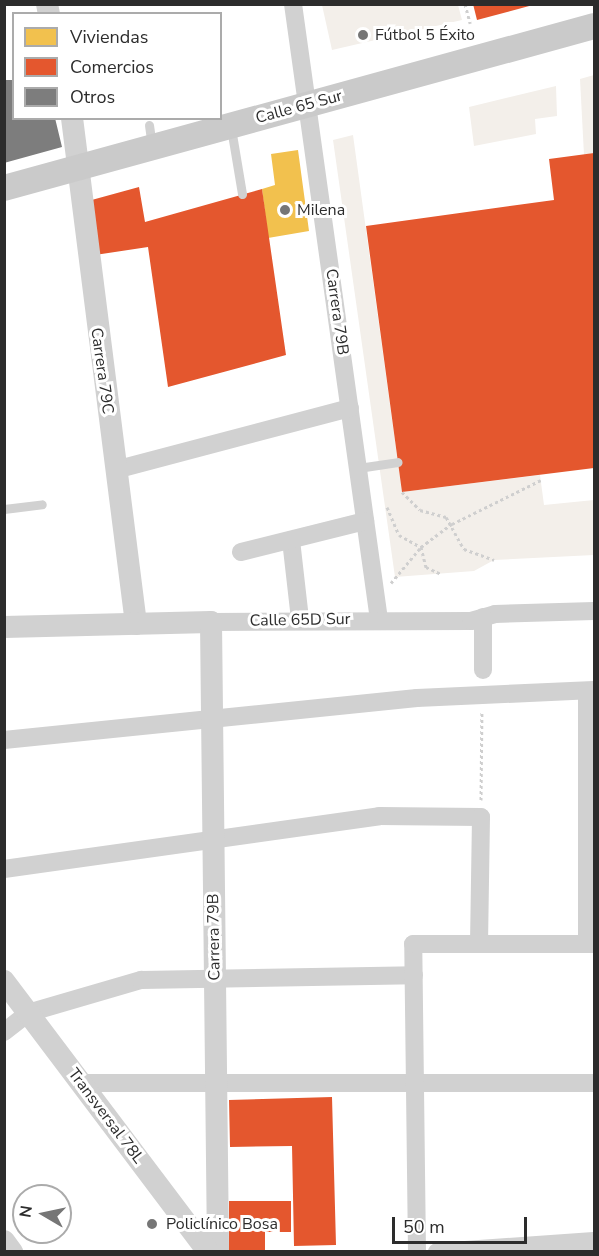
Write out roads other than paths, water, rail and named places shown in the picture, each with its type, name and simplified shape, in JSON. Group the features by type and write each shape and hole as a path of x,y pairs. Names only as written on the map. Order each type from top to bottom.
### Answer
{"main road":[{"name":"Calle 65 Sur","path":"4,188 78,168 151,136 231,125 594,26"}],"street":[{"name":"Carrera 79B","path":"293,4 379,620"},
{"name":"Carrera 79C","path":"72,120 136,624"},
{"path":"115,470 350,408"},
{"path":"241,552 365,521"},
{"path":"291,540 300,619"},
{"name":"Calle 65D Sur","path":"4,627 300,619 379,620 594,611"},
{"path":"483,617 483,670"},
{"name":"Carrera 79B","path":"204,1249 216,1083 211,622"},
{"path":"4,740 212,715 482,695 591,690 591,944 413,944 417,1251"},
{"path":"4,869 213,842 379,816 481,817 479,944"},
{"path":"4,1032 28,1013 141,980 414,975"},
{"name":"Transversal 78L","path":"4,981 204,1249"},
{"path":"81,1083 594,1083"},
{"path":"4,1241 12,1251"},
{"path":"437,1251 594,1241"}],"lane":[{"path":"231,125 242,194"},
{"path":"358,468 398,462"},
{"path":"4,509 42,504"}],"place":[{"name":"Fútbol 5 Éxito","path":"363,35"},
{"name":"Milena","path":"285,210"},
{"name":"Policlínico Bosa","path":"152,1224"}]}
